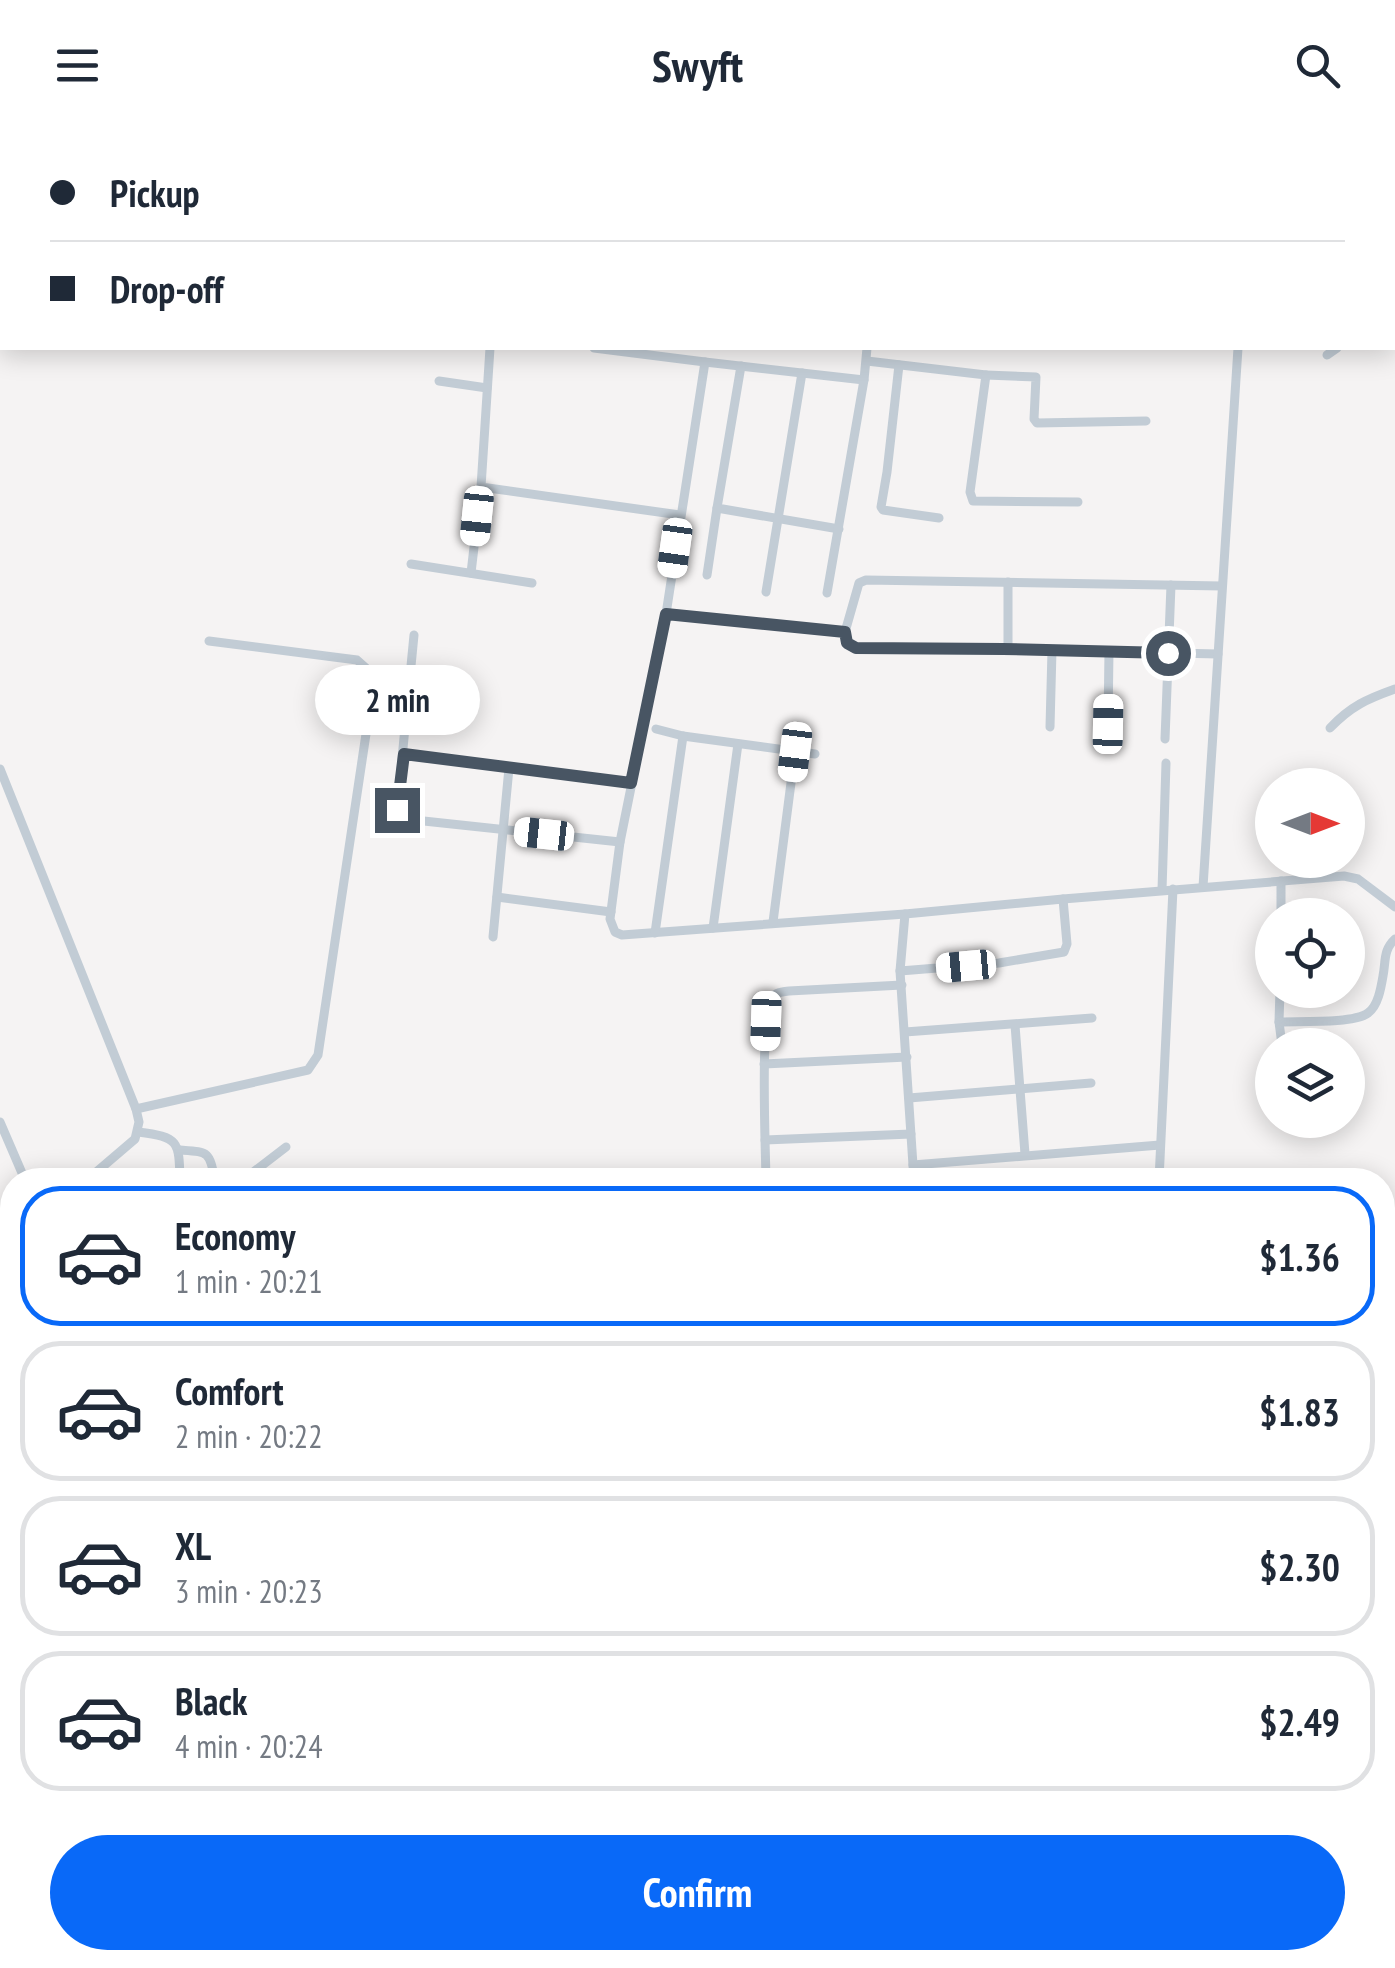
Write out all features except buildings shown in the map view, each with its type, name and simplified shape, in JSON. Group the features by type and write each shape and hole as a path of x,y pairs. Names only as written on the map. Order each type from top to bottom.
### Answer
{"street":[{"path":"471,573 490,350"},
{"path":"610,350 864,380"},
{"path":"827,593 867,350"},
{"path":"1203,887 1238,350"},
{"path":"1326,355 1334,350"},
{"path":"867,361 986,375 1036,376 1037,423 1146,422"},
{"path":"704,362 666,614 620,842 611,912 613,929 618,934 1352,877 1395,908"},
{"path":"899,365 881,507 939,518"},
{"path":"708,576 741,366"},
{"path":"766,592 802,373"},
{"path":"986,375 970,498 977,502 1078,502"},
{"path":"438,381 487,388"},
{"path":"480,487 680,514"},
{"path":"717,508 838,529"},
{"path":"411,564 532,583"},
{"path":"1218,654 856,648 847,643 845,632 859,582 866,580 1222,586"},
{"path":"1008,582 1008,649"},
{"path":"1165,739 1171,585"},
{"path":"666,614 845,632"},
{"path":"414,635 397,810 401,818 620,842"},
{"path":"136,1108 308,1070 318,1055 366,734 366,668 357,660 210,640"},
{"path":"1050,727 1052,650"},
{"path":"1108,724 1109,652"},
{"path":"1330,728 1364,701 1395,690"},
{"path":"656,729 815,754"},
{"path":"654,933 683,736"},
{"path":"713,928 738,744"},
{"path":"773,922 795,752"},
{"path":"404,754 631,783"},
{"path":"1162,890 1166,762"},
{"path":"493,937 509,768"},
{"path":"0,769 136,1108 135,1139 100,1168"},
{"path":"1280,898 1281,881"},
{"path":"1159,1168 1173,890"},
{"path":"497,897 611,912"},
{"path":"900,972 1058,955 1066,949 1063,899"},
{"path":"905,914 900,972 913,1168"},
{"path":"1279,1022 1330,1021 1369,1012 1382,985 1386,949 1395,940"},
{"path":"766,1168 764,1064 768,1004 772,996 778,992 902,985"},
{"path":"1279,1008 1280,1028"},
{"path":"905,1032 1092,1018"},
{"path":"1014,1024 1025,1154"},
{"path":"764,1064 906,1057"},
{"path":"910,1098 1090,1083"},
{"path":"0,1122 19,1168"},
{"path":"138,1132 167,1138 176,1144 180,1168"},
{"path":"766,1140 911,1134"},
{"path":"913,1165 1160,1145"},
{"path":"262,1168 286,1147"},
{"path":"180,1150 204,1152 212,1168"}],"route":[{"path":"397,810 404,754 631,783 666,614 845,632 847,643 856,648 1168,653"}]}
